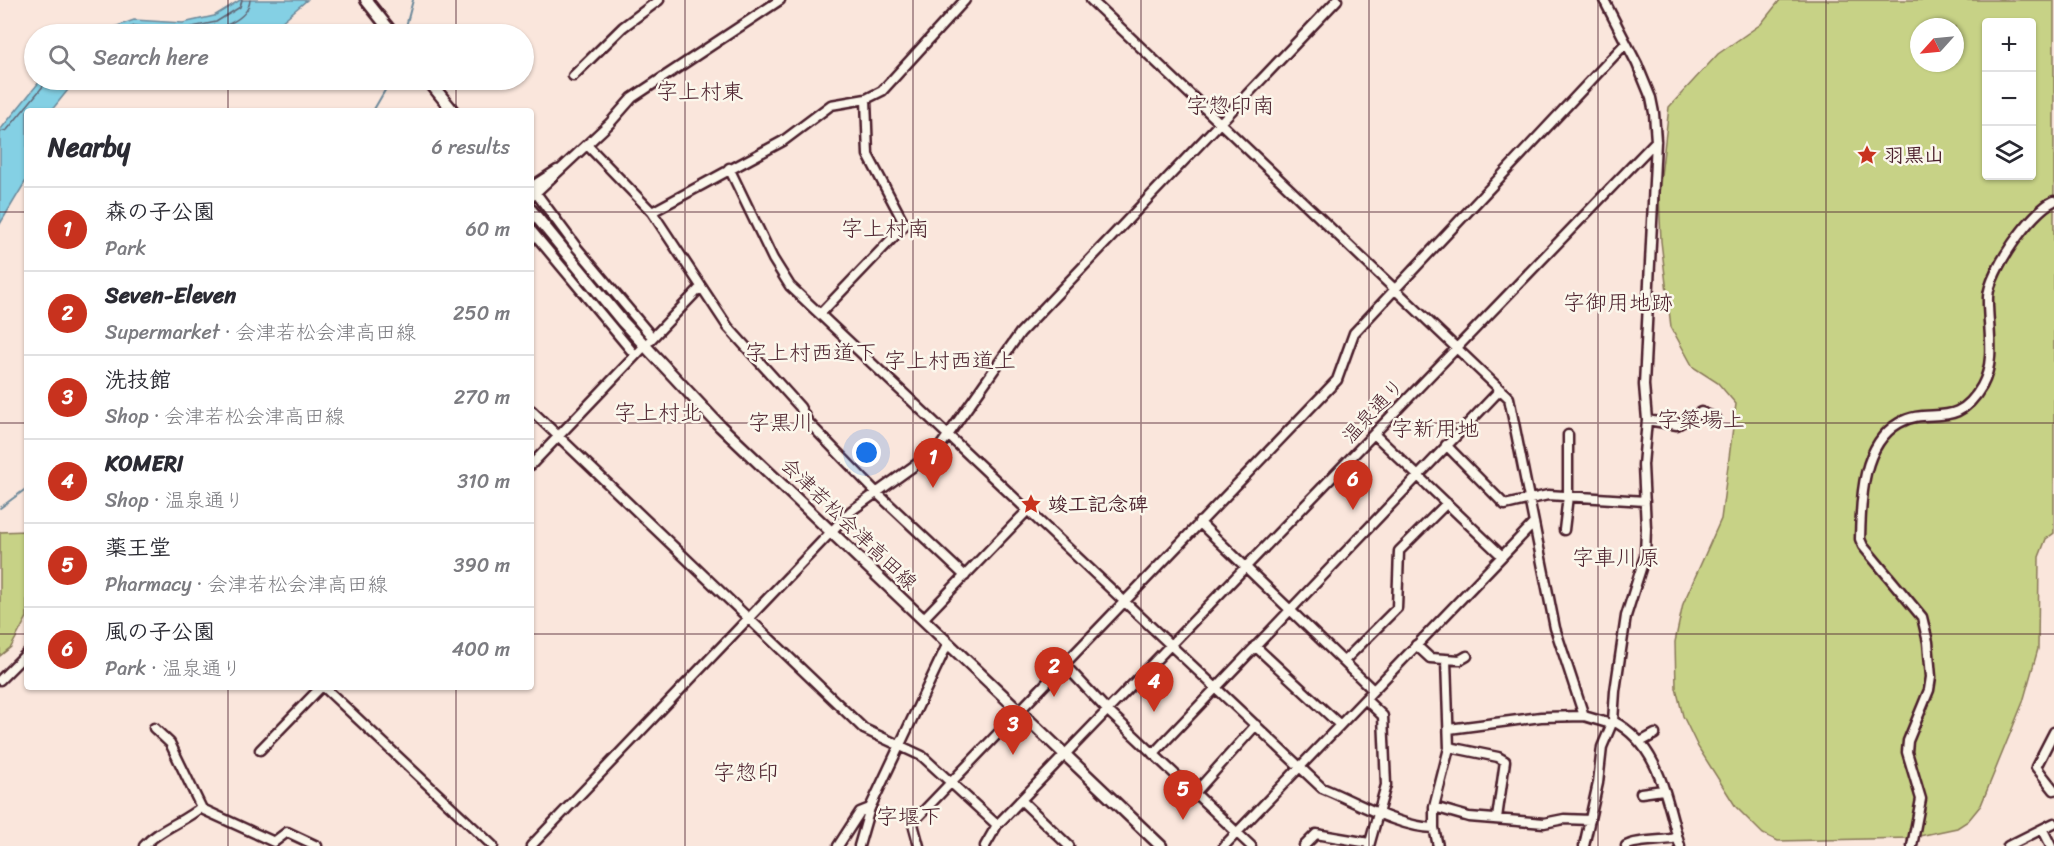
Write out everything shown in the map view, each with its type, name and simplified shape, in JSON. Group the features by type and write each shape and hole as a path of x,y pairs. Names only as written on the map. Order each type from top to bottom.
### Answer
{"main road":[{"path":"366,0 385,24"},
{"path":"436,90 451,108"},
{"name":"会津若松会津高田線","path":"534,214 644,345 720,426 1161,846"}],"street":[{"path":"573,76 623,27 659,0"},
{"path":"534,191 570,162 632,98 780,0"},
{"path":"652,212 799,131 831,105 866,99 882,91 965,0"},
{"path":"1092,0 1509,398 1555,628 1584,716"},
{"path":"531,846 830,531 855,507 937,450 1020,333 1337,0"},
{"path":"1584,846 1598,783 1602,747 1612,722 1614,691 1626,616 1645,556 1643,465 1647,420 1644,385 1656,141 1652,98 1604,0"},
{"path":"919,846 913,824 915,820 1337,380 1354,333 1626,43"},
{"path":"820,314 905,225 868,154 866,99"},
{"name":"温泉通り","path":"985,846 997,825 1172,646 1455,347 1656,141"},
{"path":"587,145 652,212 700,288 728,327 800,407 808,422 876,492 964,576"},
{"path":"729,168 782,276 1299,767 1322,788 1379,811 1405,825 1434,828"},
{"path":"534,193 652,337"},
{"path":"1912,846 1921,799 1907,752 1908,741 1929,690 1931,677 1928,642 1922,617 1863,546 1860,539 1863,484 1870,460 1881,441 1900,422 1948,415 1967,406 1975,397 1988,374 1990,362 1988,294 1995,275 2028,225 2054,201"},
{"path":"534,234 635,355"},
{"path":"534,462 700,288"},
{"path":"1153,754 1500,390"},
{"path":"1647,420 1672,426 1701,412 1716,418"},
{"path":"534,413 864,729 922,756 997,825"},
{"path":"1374,434 1501,555"},
{"path":"1564,530 1568,496 1568,435"},
{"path":"1446,445 1505,505 1548,495 1645,501"},
{"path":"1344,662 1397,608 1398,551 1447,503"},
{"path":"923,619 1028,510"},
{"path":"1199,522 1373,690"},
{"path":"1224,846 1534,523"},
{"path":"859,846 870,808 948,643"},
{"path":"1416,645 1427,657 1460,660 1467,656"},
{"path":"1255,646 1340,724"},
{"path":"0,680 24,656"},
{"path":"1438,846 1434,828 1434,807 1449,747 1446,660"},
{"path":"1064,664 1108,711 1251,846"},
{"path":"260,750 319,690"},
{"path":"325,690 492,846"},
{"path":"1304,846 1316,834 1369,845 1386,785 1383,716 1365,699"},
{"path":"1449,729 1541,717 1584,716 1628,728 1642,741 1653,758 1679,842 1654,843 1636,840 1626,846"},
{"path":"1195,793 1256,726"},
{"path":"154,728 170,743 201,807 277,844 287,832 312,844"},
{"path":"2054,732 2036,767 2054,790"},
{"path":"1642,741 1655,734"},
{"path":"1449,747 1498,757 1505,761 1497,818"},
{"path":"1641,793 1664,790"},
{"path":"1022,800 1069,846"},
{"path":"144,846 154,837 187,819 201,807"},
{"path":"1434,807 1469,816 1544,823 1564,819 1590,820"},
{"path":"838,846 860,812 870,808"},
{"path":"2008,846 2054,823"},
{"path":"2043,830 2051,846"}],"green space":[{"path":"1780,0 2054,0 2054,533 2046,539 2039,557 2038,649 2023,702 1981,805 1968,821 1957,828 1910,838 1778,841 1763,834 1736,807 1698,747 1683,716 1676,688 1675,642 1683,604 1721,519 1736,404 1718,383 1693,367 1671,327 1661,241 1659,193 1669,107 1718,54 1761,24"},
{"path":"24,531 24,623 11,647 0,656 0,532"}],"water":[{"path":"240,0 307,0 279,24 123,24 134,20 183,23 214,16"},
{"path":"33,90 68,90 53,108 24,108 24,184 0,224 0,130"}],"waterway":[{"path":"407,24 413,0"},
{"path":"375,108 385,90"},
{"path":"0,508 24,490"}],"place":[{"name":"羽黒山","path":"1867,155"},
{"name":"森の子公園","path":"933,488"},
{"name":"竣工記念碑","path":"1031,504"},
{"name":"風の子公園","path":"1353,510"},
{"name":"Seven-Eleven","path":"1054,697"},
{"name":"KOMERI","path":"1154,712"},
{"name":"洗技館","path":"1013,755"},
{"name":"薬王堂","path":"1183,820"}],"district":[{"name":"字上村東","path":"700,91"},
{"name":"字惣印南","path":"1230,105"},
{"name":"字上村南","path":"885,228"},
{"name":"字御用地跡","path":"1618,302"},
{"name":"字上村西道下","path":"811,352"},
{"name":"字上村西道上","path":"950,360"},
{"name":"字上村北","path":"658,412"},
{"name":"字簗場上","path":"1701,419"},
{"name":"字黒川","path":"781,422"},
{"name":"字新用地","path":"1435,428"},
{"name":"字車川原","path":"1616,557"},
{"name":"字惣印","path":"746,772"},
{"name":"字堰下","path":"909,816"}]}
